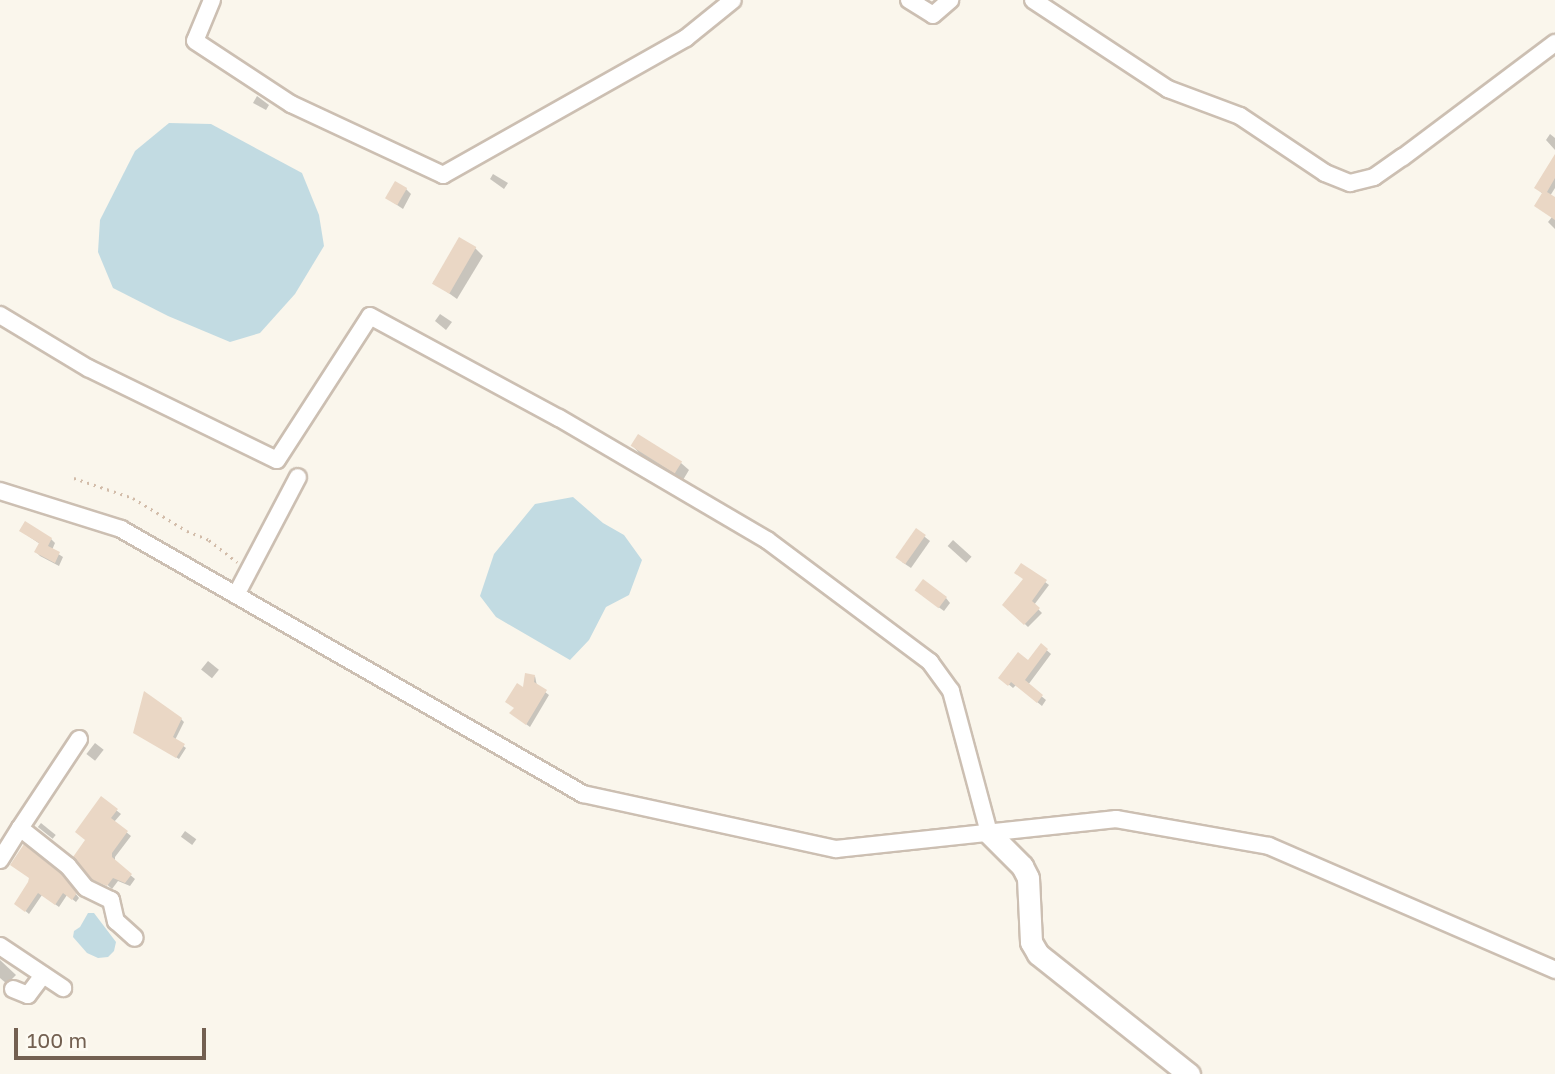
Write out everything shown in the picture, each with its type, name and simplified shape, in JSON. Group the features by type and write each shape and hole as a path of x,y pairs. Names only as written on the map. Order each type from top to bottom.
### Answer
{"street":[{"path":"212,0 195,41 291,104 443,175 686,38 733,0"},
{"path":"909,0 933,15 950,0"},
{"path":"1033,0 1168,89 1240,116 1325,173 1350,183 1374,177 1555,43"},
{"path":"0,315 88,368 277,460 370,316 559,418 767,540 930,662 951,691 989,833 1022,866 1028,878 1031,942 1038,954 1189,1074"},
{"path":"236,595 298,477"},
{"path":"0,491 121,529 583,794 836,849 1116,819 1269,846 1555,970"},
{"path":"0,860 79,739"},
{"path":"20,828 68,866 86,888 111,900 116,921 135,938"},
{"path":"0,946 63,988"},
{"path":"13,989 29,995 43,975"}],"path":[{"path":"74,478 133,498 187,531 209,540 249,570"}],"water":[{"path":"169,123 211,124 302,173 319,215 324,246 295,294 260,333 230,342 168,316 113,288 98,252 100,220 135,151"},
{"path":"573,497 603,523 624,535 642,560 629,595 606,607 589,640 570,660 496,617 480,596 494,554 535,504"},
{"path":"88,913 94,913 116,942 114,951 108,957 98,958 87,953 73,937 74,931 80,927"}],"building":[{"path":"1555,154 1555,178 1547,192 1555,197 1555,220 1534,206 1542,193 1534,188"},
{"path":"395,181 407,188 397,205 385,198"},
{"path":"459,237 476,247 449,294 432,284"},
{"path":"638,434 682,462 675,473 631,446"},
{"path":"25,521 52,538 48,546 60,552 55,563 34,552 39,543 19,531"},
{"path":"916,528 926,535 905,564 895,557"},
{"path":"1021,563 1047,580 1032,601 1040,608 1024,625 1002,605 1023,579 1014,573"},
{"path":"923,579 947,597 939,608 915,590"},
{"path":"1041,643 1048,649 1025,680 1043,695 1037,703 1011,682 1008,686 998,678 1018,652 1028,660"},
{"path":"525,673 535,675 534,682 547,690 526,725 509,713 514,708 505,702 517,683 523,687"},
{"path":"144,691 182,718 173,737 185,744 176,758 133,733"},
{"path":"101,796 118,809 111,818 128,831 112,853 112,857 132,874 125,883 113,878 107,886 93,880 73,857 85,840 75,832"},
{"path":"24,844 61,874 77,893 72,900 63,893 55,905 38,893 25,912 14,904 29,878 10,865"}]}
